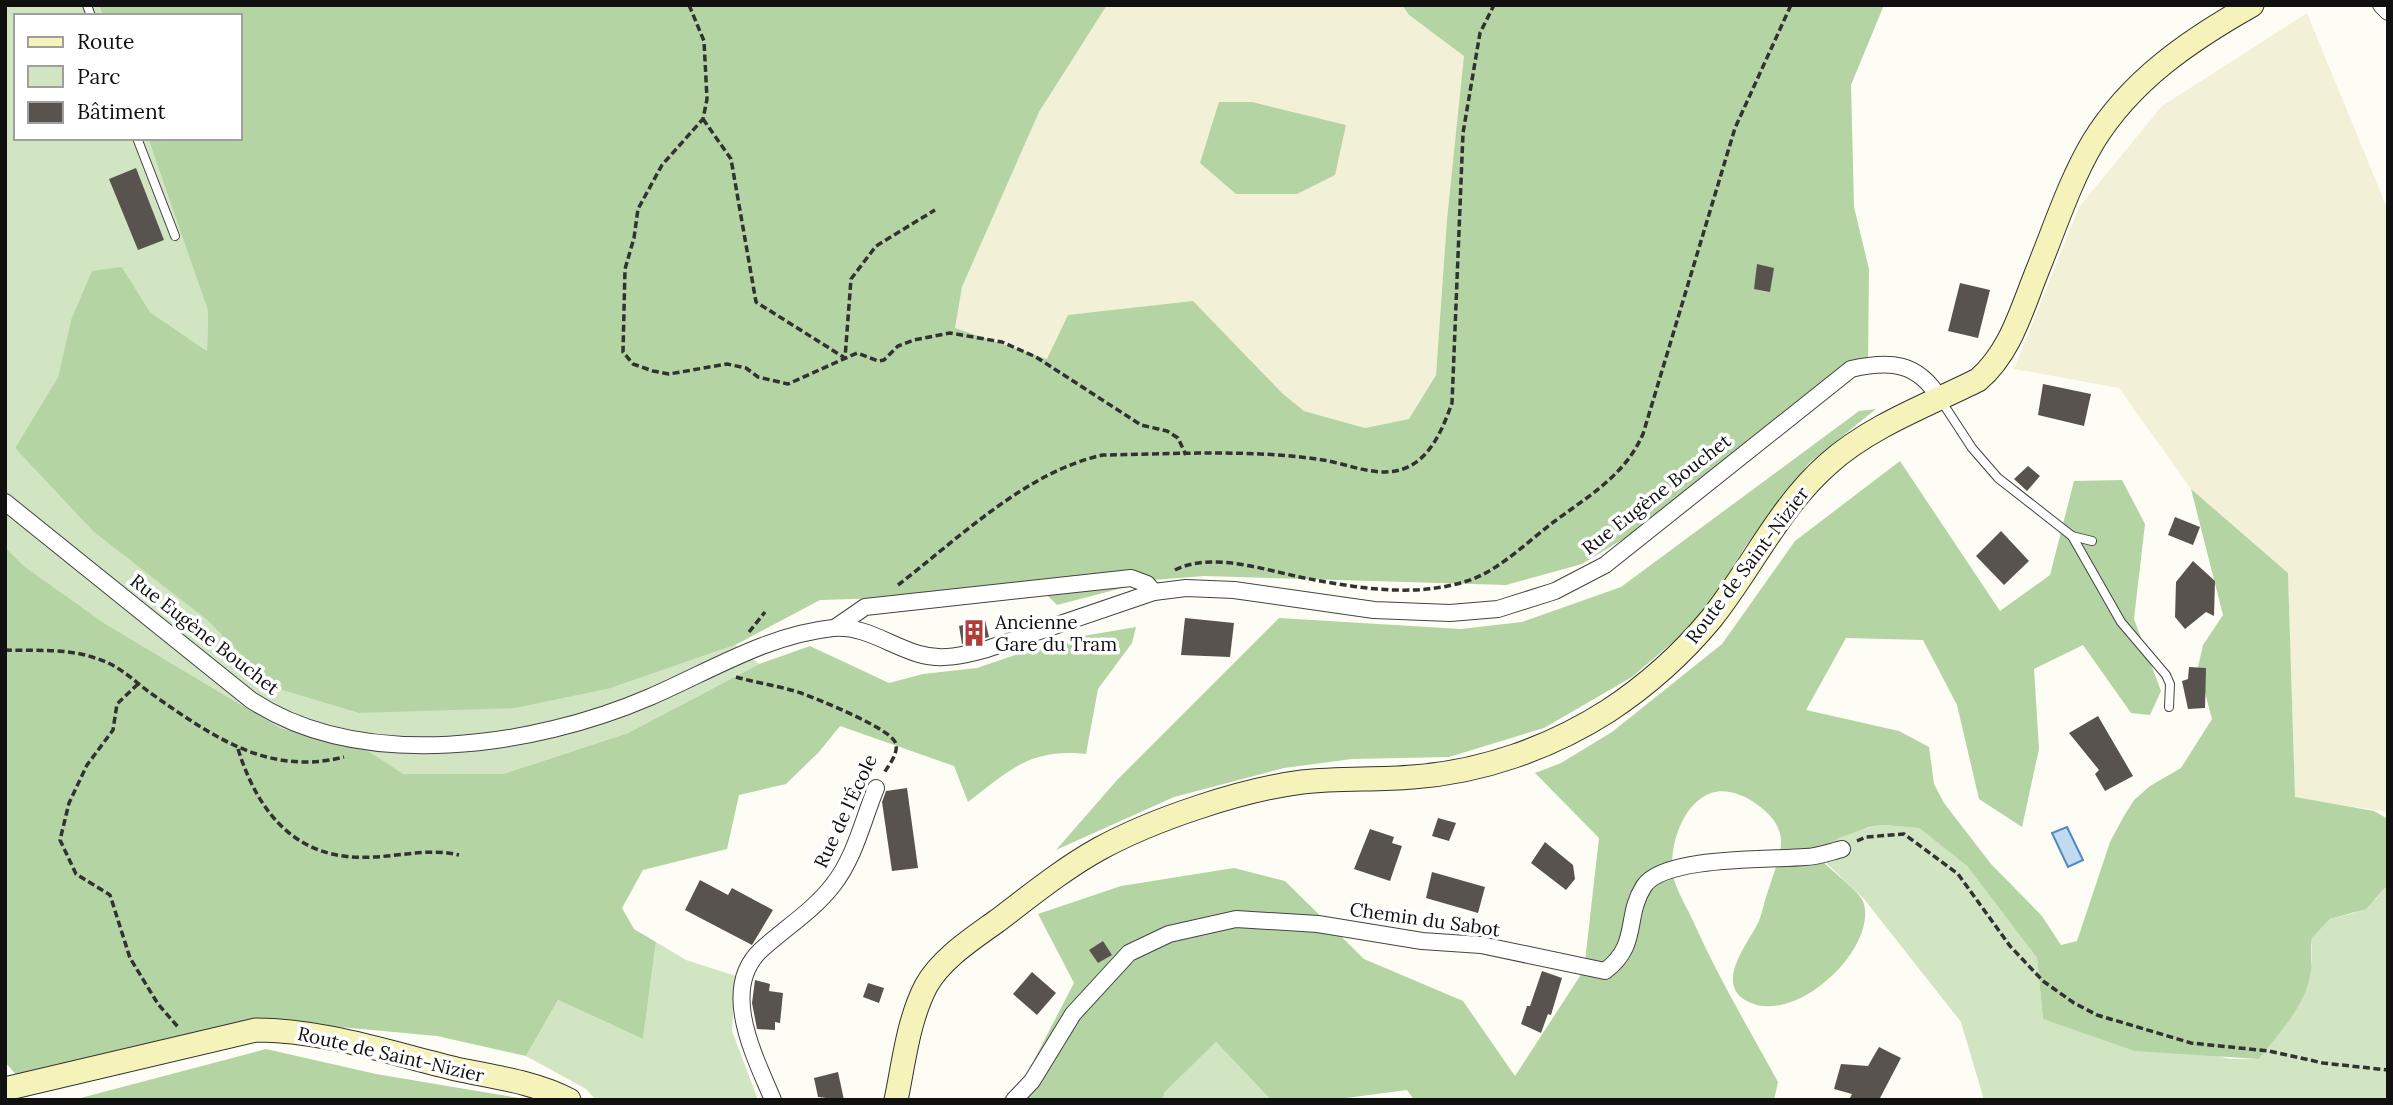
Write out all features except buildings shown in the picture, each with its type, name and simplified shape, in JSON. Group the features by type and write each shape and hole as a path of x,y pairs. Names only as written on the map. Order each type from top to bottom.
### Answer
{"main road":[{"name":"Route de Saint-Nizier","path":"896,1100 908,1039 919,1001 937,970 968,942 1068,869 1129,835 1254,792 1311,781 1389,779 1461,771 1502,760 1578,729 1632,694 1688,644 1712,618 1782,516 1828,463 1858,441 1978,380 2002,354 2077,174 2111,115 2129,94 2184,47 2252,5"},
{"name":"Route de Saint-Nizier","path":"5,1089 256,1030 293,1031 520,1084 569,1100"}],"street":[{"path":"2381,5 2388,12"},
{"name":"Rue Eugène Bouchet","path":"5,502 240,691 279,718 311,730 437,747 477,744 561,727 650,697 782,637 836,627 859,631 918,654 934,657 960,656 1067,624 1154,593 1186,588 1234,590 1303,602 1399,611 1450,613 1498,609 1555,591 1605,565 1850,369 1880,363 1915,371 1930,383 1940,399"},
{"path":"836,627 865,607 876,605 1131,578 1147,584 1154,593"},
{"name":"Rue de l'École","path":"773,1100 742,1018 748,965 758,952 814,906 835,884 855,847 876,788"},
{"name":"Chemin du Sabot","path":"1014,1100 1032,1081 1073,1014 1109,972 1129,953 1169,934 1236,919 1318,925 1422,941 1481,945 1605,971 1620,960 1644,886 1656,873 1737,859 1808,857 1842,849"}],"lane":[{"path":"138,140 174,236"},
{"path":"1940,399 1972,448 1998,478 2072,537 2120,622 2166,675 2170,684 2169,707"},
{"path":"2072,537 2092,541"}],"path":[{"path":"689,5 704,41 707,99 702,119 662,165 638,209 634,238 625,269 624,352 633,364 669,374 727,363 766,380 788,384 857,353 878,361 884,360 898,346 933,335 975,336 1002,342 1035,357 1141,425 1167,431 1178,438 1186,455"},
{"path":"876,605 885,593 987,514 1071,464 1103,455 1272,456 1324,460 1391,472 1405,469 1424,455 1436,440 1452,403 1463,132 1480,33 1494,5"},
{"path":"1154,593 1172,571 1189,563 1223,564 1394,591 1424,590 1469,580 1492,568 1613,479 1633,456 1643,433 1735,128 1791,5"},
{"path":"702,119 731,159 756,302 845,358"},
{"path":"845,358 851,279 876,246 935,210"},
{"path":"760,636 748,635 750,628 765,612"},
{"path":"5,650 74,653 96,658 119,668 212,736 238,749 295,761 330,760 354,754"},
{"name":"Rue de l'École","path":"708,669 801,693 855,715 893,736 897,746 894,758 876,788"},
{"path":"138,684 117,704 113,730 87,765 69,803 60,840 76,874 110,895 130,958 158,1004 194,1045"},
{"path":"238,749 249,777 272,815 301,844 346,857 443,851 459,855"},
{"path":"1842,849 1866,836 1904,834 1958,874 2010,946 2043,981 2097,1015 2191,1044 2269,1051 2323,1063 2388,1070"}],"green space":[{"path":"5,5 99,5 102,14 14,14 14,140 149,140 208,311 207,351 150,312 122,267 71,320 58,377 15,448 206,619 273,687 611,688 735,645 759,664 628,733 503,774 402,774 362,747 280,728 104,623 24,566 5,547"},
{"path":"99,5 1107,5 1039,112 962,287 955,328 1047,359 1068,315 1193,301 1282,393 1304,411 1365,428 1409,419 1436,375 1447,219 1464,56 1409,15 1402,5 1884,5 1851,85 1854,207 1869,269 1868,363 1676,507 1582,564 1506,585 1204,576 1153,580 1057,605 1033,581 887,598 820,600 735,645 611,688 515,708 359,713 273,687 206,619 94,532 15,448 58,377 71,320 92,271 122,267 150,312 207,351 208,311 149,140 242,140 242,14 102,14"},
{"path":"1107,5 1402,5 1409,15 1465,56 1447,219 1436,375 1409,419 1365,428 1304,411 1282,393 1047,359 955,328 962,287 1039,112"},
{"path":"2307,13 2388,210 2388,812 2295,798 2288,573 2191,489 2119,388 2014,369 2079,207 2162,106"},
{"path":"1219,102 1252,102 1346,125 1335,175 1297,194 1236,194 1200,163"},
{"path":"1876,409 1809,463 1745,547 1701,618 1632,677 1544,728 1449,757 1352,759 1284,768 1174,797 1056,850 1118,779 1279,618 1461,629 1522,622 1621,587 1859,411"},
{"path":"1900,461 2000,611 2050,575 2074,481 2122,480 2145,524 2134,619 2161,691 2150,715 2131,713 2083,645 2034,669 2039,749 2022,827 1979,799 1957,705 1923,640 1846,638 1806,710 1899,731 1929,747 1934,784 1944,803 1991,864 2042,916 2061,945 2077,941 2110,842 2134,800 2150,786 2181,768 2212,719 2198,667 2203,645 2223,615 2191,489 2288,573 2295,797 2374,811 2388,819 2388,885 2366,909 2330,919 2312,938 2311,971 2307,988 2289,1020 2259,1059 2135,1051 2043,1019 2037,958 1967,866 1919,828 1883,825 1869,827 1839,838 1826,847 1821,859 1857,893 1864,904 1864,923 1857,943 1844,963 1826,981 1806,995 1785,1004 1764,1006 1745,1000 1733,983 1734,973 1742,950 1759,921 1780,854 1780,833 1768,813 1755,803 1734,793 1722,791 1701,799 1684,818 1675,842 1672,868 1681,896 1713,963 1778,1082 1774,1100 1414,1100 1407,1090 1331,1100 1271,1100 1216,1042 1165,1092 1162,1100 1005,1100 1024,1079 1074,983 1038,914 1121,886 1234,868 1285,881 1364,959 1463,1001 1515,1076 1584,970 1599,838 1535,773 1561,763 1612,732 1722,644 1795,541"},
{"path":"5,547 24,566 104,623 280,728 362,747 403,774 503,774 628,733 759,664 810,646 889,683 923,674 977,668 1059,640 1136,627 1132,643 1098,689 1086,754 1050,754 1035,758 1009,771 968,802 954,766 840,726 819,752 786,784 739,795 727,849 643,870 622,908 634,929 656,942 643,1039 558,1000 526,1056 437,1036 264,1020 19,1078 5,1062"},
{"path":"1883,825 1919,828 1967,866 2037,958 2043,1019 2231,1059 2259,1059 2312,963 2312,938 2330,919 2354,913 2376,899 2388,885 2388,1100 1984,1100 1961,1022 1864,899 1821,858 1831,844 1847,834"},
{"path":"656,942 686,960 736,976 732,1031 758,1100 596,1100 586,1089 526,1056 558,1000 643,1039"},
{"path":"1216,1042 1271,1100 1162,1100 1165,1092"},
{"path":"266,1049 376,1074 531,1100 73,1100"}],"water":[{"path":"2067,827 2083,860 2068,867 2052,833"}],"place":[{"name":"Ancienne Gare du Tram","path":"974,633"}]}
